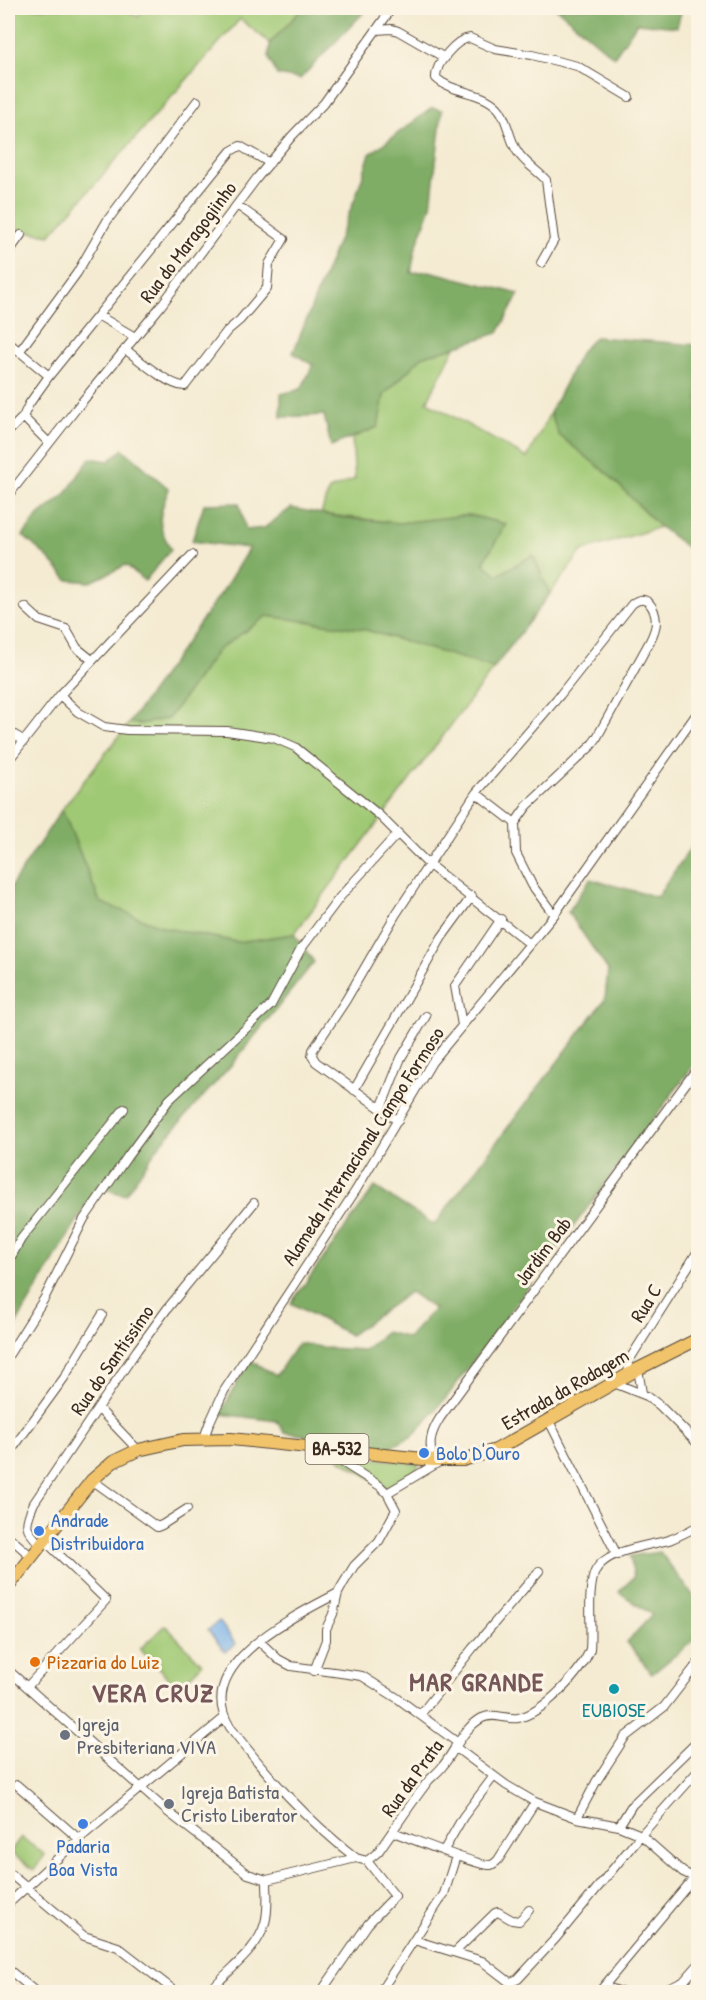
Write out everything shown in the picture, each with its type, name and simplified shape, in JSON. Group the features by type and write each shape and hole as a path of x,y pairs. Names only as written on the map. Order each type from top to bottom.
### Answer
{"main road":[{"name":"Estrada da Rodagem","path":"8,1587 92,1480 113,1462 138,1450 204,1438 437,1460 463,1460 496,1450 634,1372 699,1339"}],"street":[{"name":"Rua do Maragogiinho","path":"8,496 270,163 324,103 392,8"},
{"path":"376,30 392,29 404,33 445,58"},
{"path":"542,263 554,240 547,182 516,150 496,106 475,94 447,86 436,78 436,70 458,43 470,38 495,49 577,66 629,97"},
{"path":"20,352 78,273 107,221 197,101"},
{"path":"8,432 23,417 29,404 49,376 231,151 240,147 245,148 270,163"},
{"path":"125,349 165,378 180,387 185,387 227,331 260,298 267,288 269,264 284,239 237,205"},
{"path":"8,253 21,235"},
{"path":"99,316 135,336"},
{"path":"8,342 49,376"},
{"path":"23,417 49,443"},
{"path":"8,761 60,694 192,555"},
{"path":"398,1121 316,1062 312,1056 313,1050 428,864 476,793 632,604 637,599 644,599 651,604 656,623 650,641 603,729 590,747 527,806 515,823 516,853 532,885 554,915"},
{"path":"25,608 39,620 66,629 77,648 92,660"},
{"path":"60,694 78,712 104,727 127,730 227,731 284,742 306,755 379,815 428,864 472,896 530,944"},
{"name":"Alameda Internacional Campo Formoso","path":"204,1438 224,1391 330,1231 432,1062 554,915 699,712"},
{"path":"8,731 23,740"},
{"path":"476,793 515,823"},
{"path":"8,1356 44,1299 84,1219 169,1100 271,1005 301,949 340,897 398,833"},
{"path":"354,1090 438,943 472,896"},
{"path":"462,1025 455,986 501,919"},
{"path":"381,1108 401,1058 426,1016"},
{"name":"Jardim Bab","path":"437,1460 430,1450 430,1440 432,1431 440,1418 699,1067"},
{"path":"8,1262 21,1239 124,1109"},
{"name":"Rua do Santissimo","path":"27,1687 106,1600 43,1542 28,1532 27,1518 34,1503 136,1350 254,1203"},
{"name":"Rua C","path":"634,1372 628,1362 699,1251"},
{"path":"8,1455 64,1378 102,1315"},
{"path":"634,1372 642,1393"},
{"path":"614,1383 642,1393 659,1405 699,1444"},
{"path":"98,1408 138,1450"},
{"path":"549,1421 617,1555 633,1548 676,1537 699,1526"},
{"path":"314,1671 338,1593 349,1574 374,1547 394,1518 396,1510 380,1486 318,1447"},
{"path":"387,1494 437,1460"},
{"path":"92,1480 156,1527 187,1509"},
{"path":"8,1536 32,1557"},
{"name":"Rua da Prata","path":"367,1861 378,1852 468,1729 488,1716 518,1718 535,1710 550,1699 578,1670 587,1658 590,1649 593,1576 600,1566 617,1555"},
{"path":"420,1715 539,1571"},
{"path":"321,1992 368,1924 395,1896 367,1861 356,1858 319,1828 288,1798 224,1718 222,1693 224,1681 240,1660 260,1641 284,1623 338,1593"},
{"path":"260,1641 285,1664 314,1671 362,1676 420,1715 494,1776 535,1802 578,1818 619,1826 641,1835 683,1872 698,1876 602,1989"},
{"path":"578,1818 596,1782 625,1737 664,1707 699,1663"},
{"path":"8,1670 140,1788 248,1874 267,1880 356,1858"},
{"path":"8,1904 79,1839 224,1718"},
{"path":"619,1826 632,1805 699,1741"},
{"path":"414,1940 482,1961 508,1981 515,1981 556,1938 641,1835 699,1771"},
{"path":"444,1850 463,1817 494,1776"},
{"path":"17,1785 79,1839"},
{"path":"393,1832 456,1856 484,1864 494,1864 535,1802"},
{"path":"380,1992 444,1894 456,1856"},
{"path":"8,1872 78,1931 118,1947 176,1992"},
{"path":"209,1992 253,1947 260,1935 267,1913 267,1880"},
{"path":"454,1952 495,1913 498,1912 512,1920 519,1921 529,1911"},
{"path":"661,1992 683,1982 699,1965"},
{"path":"8,1969 36,1992"},
{"path":"602,1989 621,1992"}],"green space":[{"path":"8,8 122,8 138,17 144,8 303,8 270,43 240,19 50,235 19,230 8,231"},
{"path":"303,8 368,8 300,79 277,75 269,58 270,43"},
{"path":"556,8 682,8 677,27 637,23 614,57"},
{"path":"432,108 442,110 431,206 415,250 411,273 429,271 519,294 498,333 422,357 384,395 378,427 331,446 324,415 281,417 281,394 301,389 313,365 293,353 356,196 370,154"},
{"path":"595,337 698,345 698,556 660,527 609,475 559,435 550,413 582,350"},
{"path":"455,347 427,402 527,458 550,413 559,435 609,475 660,527 582,551 550,594 533,555 498,575 483,563 506,524 469,515 399,523 321,514 329,490 355,479 352,438 378,427 384,395 422,356"},
{"path":"123,449 169,489 160,520 163,533 171,549 145,581 126,565 91,582 68,580 23,536 37,517 65,495 90,458 109,461"},
{"path":"239,503 246,530 264,528 291,508 344,518 399,523 469,515 506,524 483,563 498,575 533,555 550,594 494,668 363,629 267,616 218,650 169,718 140,724 129,723 224,589 249,548 192,541 204,504"},
{"path":"267,616 363,629 494,668 294,934 238,942 165,928 100,902 62,809 129,723 140,724 169,718 218,650"},
{"path":"62,809 100,902 165,928 238,942 294,934 314,962 233,1063 158,1147 125,1195 97,1187 8,1338 8,891"},
{"path":"698,837 698,1059 446,1398 413,1436 387,1449 284,1432 277,1421 220,1414 250,1360 276,1376 298,1343 327,1348 364,1350 386,1332 408,1338 434,1309 410,1292 350,1335 291,1303 375,1187 434,1225 605,999 608,970 568,912 590,879 657,897"},
{"path":"340,1454 419,1464 416,1471 390,1490 338,1458"},
{"path":"660,1552 698,1602 698,1637 652,1674 627,1642 652,1615 619,1592 634,1577 630,1556"},
{"path":"165,1625 202,1664 178,1688 140,1649"},
{"path":"21,1837 45,1855 34,1870 10,1852"}],"water":[{"path":"219,1621 236,1644 225,1652 208,1630"}],"place":[{"name":"Bolo D'Ouro","path":"424,1453"},
{"name":"Andrade Distribuidora","path":"39,1531"},
{"name":"Pizzaria do Luiz","path":"35,1662"},
{"name":"EUBIOSE","path":"614,1689"},
{"name":"Igreja Presbiteriana VIVA","path":"65,1735"},
{"name":"Igreja Batista Cristo Liberator","path":"169,1804"},
{"name":"Padaria Boa Vista","path":"83,1824"}],"district":[{"name":"MAR GRANDE","path":"477,1682"},
{"name":"VERA CRUZ","path":"153,1693"}]}
